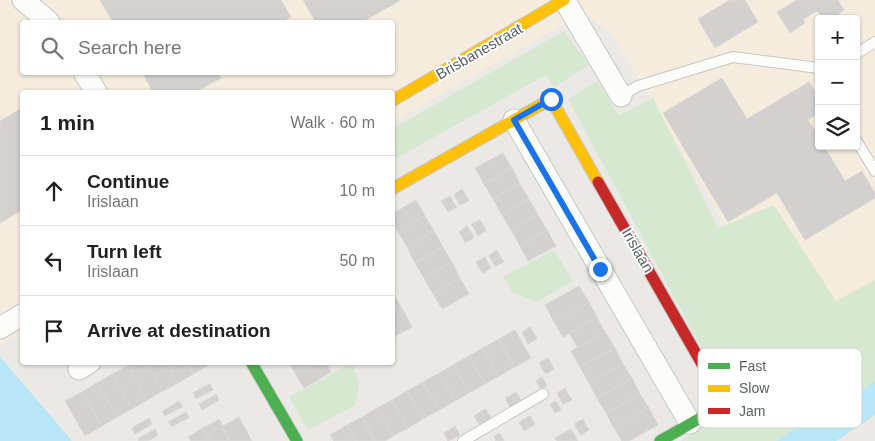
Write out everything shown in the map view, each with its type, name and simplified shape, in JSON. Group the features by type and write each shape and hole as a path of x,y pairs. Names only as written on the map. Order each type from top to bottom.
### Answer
{"street":[{"path":"23,0 47,20"},
{"path":"564,0 621,96"},
{"name":"Brisbanestraat","path":"395,99 564,0"},
{"path":"86,75 95,90"},
{"name":"Irislaan","path":"395,187 551,99 698,357"},
{"path":"514,120 690,423"},
{"path":"0,328 20,316"},
{"path":"253,365 297,441"},
{"name":"Irislaan","path":"660,441 698,419"}],"lane":[{"path":"860,51 875,42"},
{"path":"621,96 638,86 733,57 815,67"},
{"path":"860,147 875,171"},
{"path":"463,441 543,394"}],"shaded area":[{"path":"0,0 875,0 875,317 821,348 798,348 611,33 584,13 395,121 395,90 20,90 20,333 0,345"}],"green space":[{"path":"564,31 589,65 554,87 546,75 395,159 395,127"},
{"path":"597,81 619,116 653,98 718,228 774,205 836,301 875,280 875,382 862,390 862,348 702,348 568,99"},
{"path":"554,250 573,281 537,302 513,293 503,277"},
{"path":"348,365 353,365 359,383 355,405 308,430 289,397"},
{"path":"701,428 798,428 776,441 680,441"}],"water":[{"path":"0,356 2,359 72,441 0,441"},
{"path":"875,382 875,415 862,424 862,390"},
{"path":"798,428 856,428 836,441 776,441"}],"building":[{"path":"100,0 281,0 291,17 285,20 112,20"},
{"path":"303,0 401,0 366,20 315,20"},
{"path":"730,0 745,0 758,22 715,48 698,19"},
{"path":"797,0 838,0 844,10 838,15 821,15 817,11 803,19 805,23 790,33 777,12"},
{"path":"144,75 219,75 221,78 199,90 152,90"},
{"path":"722,78 747,119 809,82 815,92 815,116 808,120 815,131 815,150 826,150 845,181 862,171 875,193 875,198 805,240 777,193 728,222 663,113"},
{"path":"20,109 20,211 0,223 0,121"},
{"path":"503,153 512,168 484,184 475,168"},
{"path":"512,168 520,184 493,199 484,184"},
{"path":"520,184 529,199 502,215 493,199"},
{"path":"462,189 466,195 457,200 454,194"},
{"path":"466,195 469,201 460,205 457,200"},
{"path":"450,196 453,202 445,206 441,201"},
{"path":"529,199 538,215 511,230 502,215"},
{"path":"416,200 425,216 398,232 395,227 395,212"},
{"path":"453,202 457,207 448,212 445,206"},
{"path":"538,215 547,230 520,246 511,230"},
{"path":"425,216 434,231 407,247 398,232"},
{"path":"480,220 483,225 475,230 471,224"},
{"path":"483,225 486,231 478,236 475,230"},
{"path":"467,226 471,232 462,237 459,232"},
{"path":"547,230 556,246 528,261 520,246"},
{"path":"434,231 443,247 415,263 407,247"},
{"path":"471,232 474,238 465,243 462,237"},
{"path":"443,247 452,262 424,278 415,263"},
{"path":"497,250 500,256 492,261 489,255"},
{"path":"500,256 504,262 495,266 492,261"},
{"path":"485,257 488,263 479,268 476,262"},
{"path":"452,262 460,278 433,294 424,278"},
{"path":"488,263 491,268 483,273 479,268"},
{"path":"460,278 469,294 442,309 433,294"},
{"path":"579,286 589,302 554,322 545,305"},
{"path":"395,296 404,312 395,316"},
{"path":"589,302 597,317 563,337 554,322"},
{"path":"404,312 412,327 395,336 395,316"},
{"path":"597,317 605,332 578,348 569,333"},
{"path":"530,327 534,333 525,338 522,332"},
{"path":"515,330 531,358 515,367 499,339"},
{"path":"605,332 615,348 580,367 571,351"},
{"path":"534,333 537,339 528,344 525,338"},
{"path":"499,339 515,367 499,376 483,348"},
{"path":"483,348 499,376 485,384 469,356"},
{"path":"615,348 623,364 589,383 580,367"},
{"path":"469,356 485,384 469,393 453,365"},
{"path":"548,358 551,363 542,368 539,363"},
{"path":"551,363 554,369 546,374 542,368"},
{"path":"623,364 632,378 597,398 589,383"},
{"path":"148,365 163,391 147,400 128,366"},
{"path":"148,365 168,365 178,383 163,391"},
{"path":"168,365 188,365 193,374 178,383"},
{"path":"188,365 209,365 193,374"},
{"path":"291,365 307,365 295,373"},
{"path":"307,365 328,365 331,372 304,388 295,373"},
{"path":"453,365 469,393 455,401 439,373"},
{"path":"128,366 147,400 132,409 112,374"},
{"path":"439,373 455,401 439,410 423,382"},
{"path":"112,374 132,409 117,417 97,383"},
{"path":"542,377 547,386 541,389 536,381"},
{"path":"632,378 640,394 606,413 597,398"},
{"path":"423,382 439,410 423,419 407,391"},
{"path":"97,383 117,417 102,426 82,392"},
{"path":"210,384 213,390 205,394 201,388"},
{"path":"201,388 205,394 196,399 193,393"},
{"path":"565,388 568,394 560,399 557,393"},
{"path":"407,391 423,419 408,428 392,400"},
{"path":"82,392 102,426 85,436 65,401"},
{"path":"516,392 521,400 516,403 511,395"},
{"path":"216,394 219,400 211,405 208,399"},
{"path":"568,394 572,400 563,404 560,399"},
{"path":"640,394 649,408 614,428 606,413"},
{"path":"511,395 516,403 510,407 505,398"},
{"path":"208,399 211,405 202,410 199,404"},
{"path":"392,400 408,428 393,436 377,408"},
{"path":"179,401 183,407 174,411 171,406"},
{"path":"556,401 561,410 555,413 550,404"},
{"path":"171,406 174,411 165,416 162,411"},
{"path":"377,408 393,436 385,441 375,441 362,417"},
{"path":"649,408 658,425 629,441 622,441 614,428"},
{"path":"486,409 491,418 485,421 480,412"},
{"path":"186,412 189,418 180,422 177,417"},
{"path":"480,412 485,421 479,424 474,416"},
{"path":"530,416 535,424 529,428 524,419"},
{"path":"177,417 180,422 172,427 168,422"},
{"path":"239,417 252,441 230,441 218,420 223,426"},
{"path":"362,417 375,441 356,441 347,425"},
{"path":"149,418 152,424 144,429 140,423"},
{"path":"524,419 529,428 524,431 519,422"},
{"path":"583,419 586,425 577,429 574,424"},
{"path":"218,420 230,441 211,441 203,428"},
{"path":"140,423 144,429 135,434 132,428"},
{"path":"347,425 356,441 334,441 330,435"},
{"path":"586,425 589,430 581,435 577,429"},
{"path":"455,426 460,435 454,438 449,430"},
{"path":"203,428 211,441 191,441 188,437"},
{"path":"155,429 158,435 150,440 146,434"},
{"path":"571,429 578,441 557,441 555,438"},
{"path":"449,430 454,438 448,441 444,433"},
{"path":"500,433 504,441 496,441 494,436"},
{"path":"146,434 150,440 139,441 138,439"}],"traffic: fast":[{"path":"253,365 297,441"},
{"path":"660,441 698,419"}],"traffic: slow":[{"path":"395,99 564,0"},
{"path":"395,187 551,99 598,182"}],"traffic: jam":[{"path":"598,182 698,357"}],"route":[{"path":"551,99 514,120 600,269"}]}
